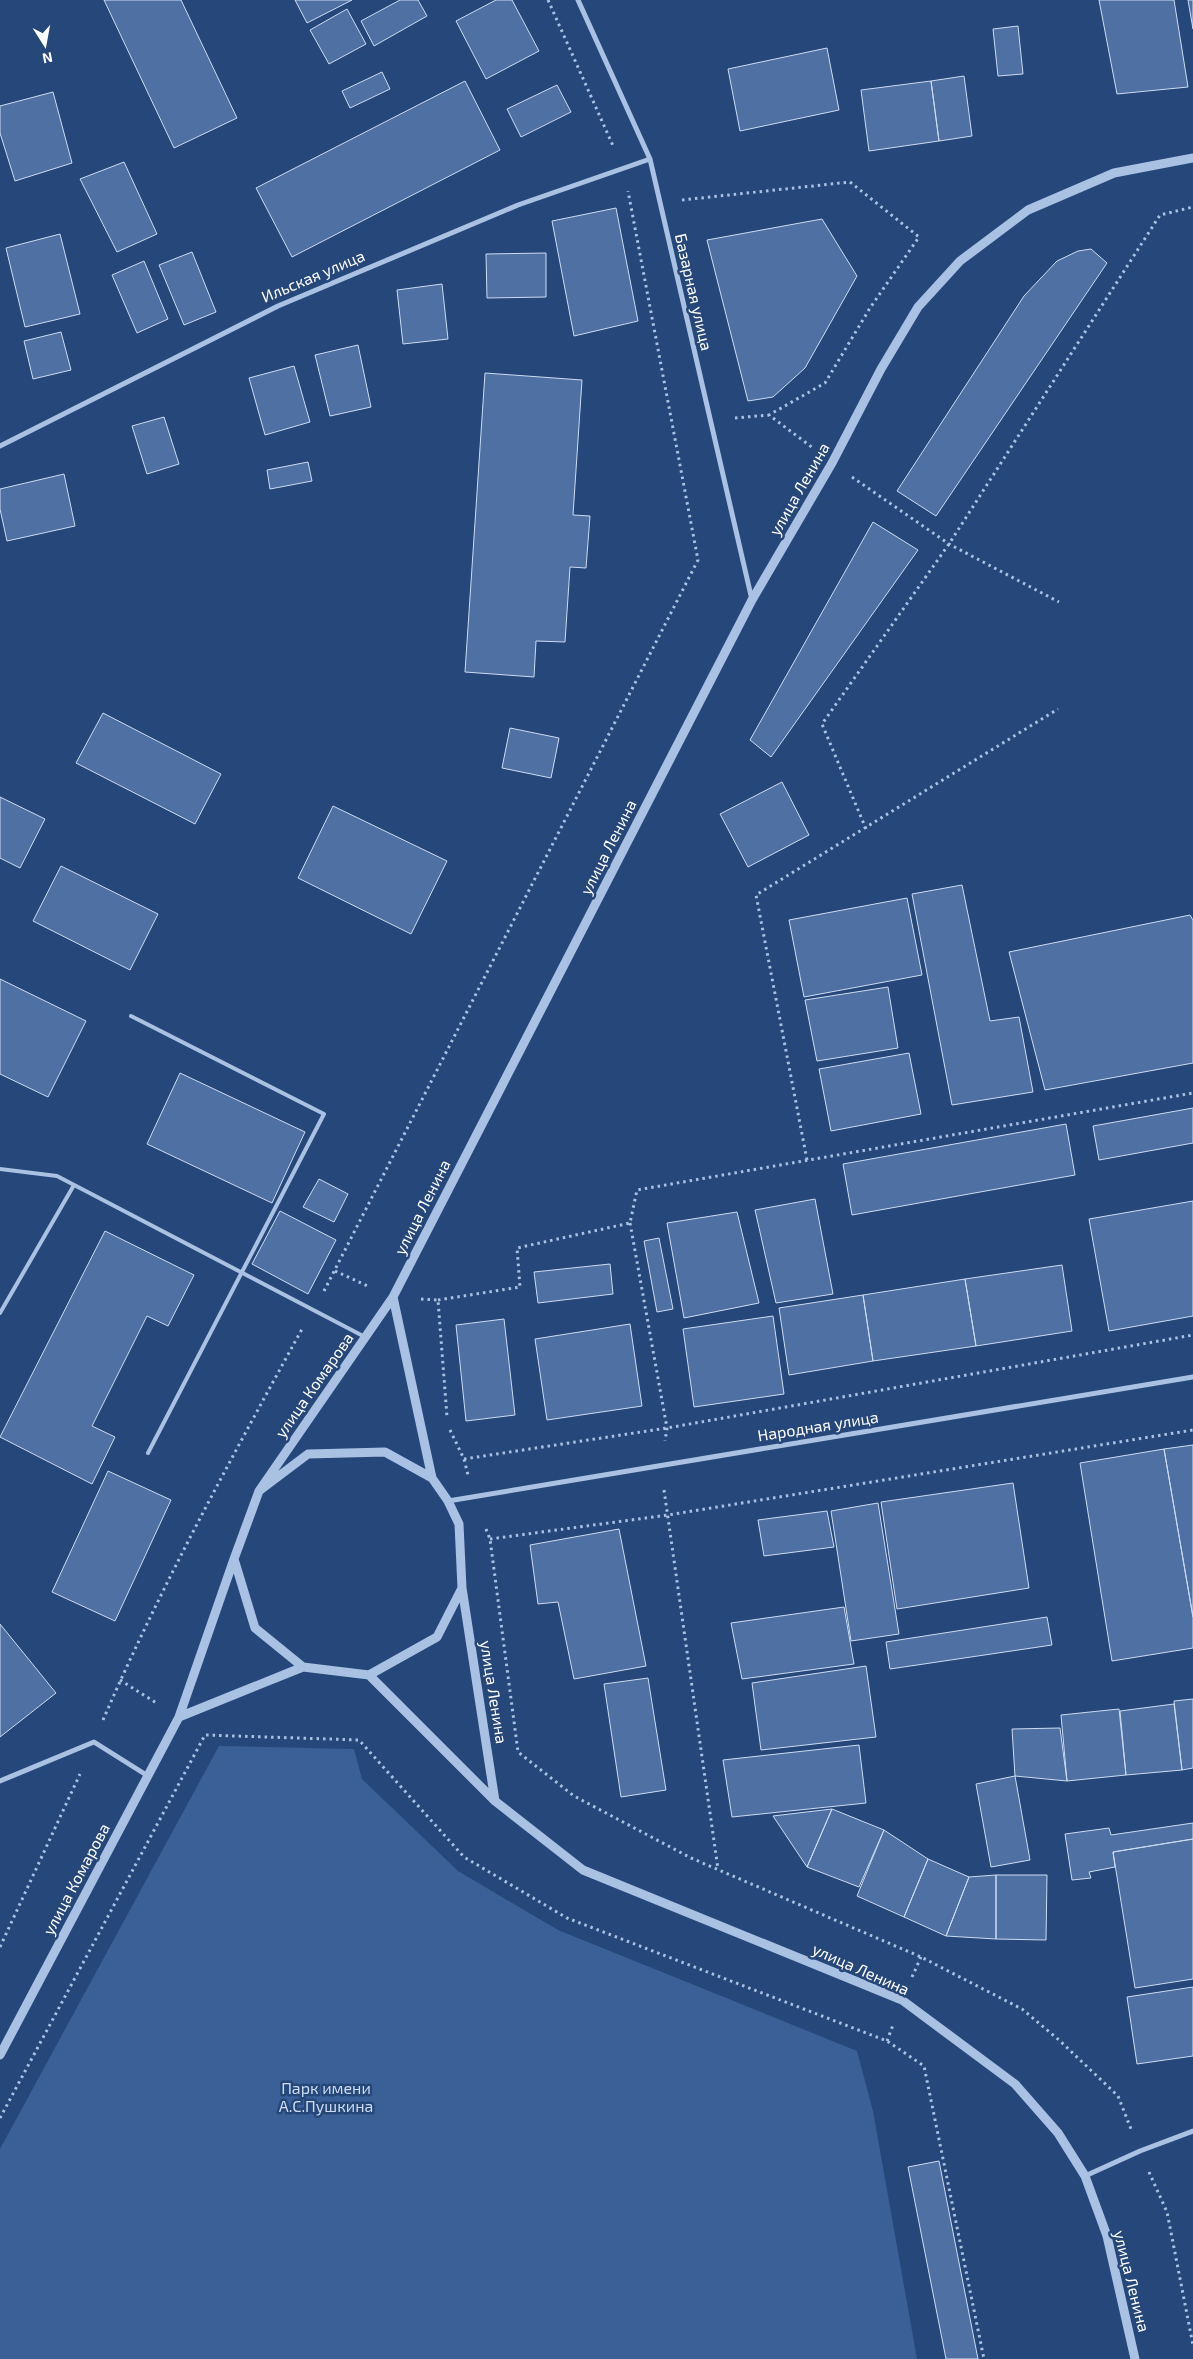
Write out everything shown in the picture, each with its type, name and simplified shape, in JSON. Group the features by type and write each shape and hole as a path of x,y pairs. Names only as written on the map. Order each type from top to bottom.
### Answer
{"street":[{"name":"Базарная улица","path":"578,0 650,159 752,600"},
{"name":"улица Ленина","path":"495,1801 462,1588 459,1524 448,1500 432,1478 393,1297 752,600 832,463 881,369 918,307 960,261 1028,210 1114,173 1193,158"},
{"name":"Ильская улица","path":"0,446 278,306 518,205 624,170 650,159"},
{"name":"улица Комарова","path":"259,1490 393,1297"},
{"name":"Народная улица","path":"448,1500 1193,1377"},
{"name":"улица Ленина","path":"259,1490 308,1454 385,1452 432,1478"},
{"path":"259,1490 234,1559 255,1628 303,1667"},
{"name":"улица Комарова","path":"0,2055 179,1717 234,1559"},
{"path":"179,1717 303,1667 369,1675 436,1637 462,1588"},
{"name":"улица Ленина","path":"369,1675 495,1801 583,1870 902,2000 1015,2084 1058,2133 1085,2176 1107,2236 1135,2359"},
{"path":"0,1781 94,1742 148,1776"},
{"path":"1085,2176 1140,2151 1193,2132"}],"lane":[{"path":"131,1016 324,1114 148,1453"},
{"path":"0,1169 57,1176 365,1336"},
{"path":"0,1314 74,1185"}],"path":[{"path":"0,1947 68,1803 120,1680 229,1463 334,1271 698,560 624,170 548,0"},
{"path":"866,829 822,724 949,544 1160,215 1193,208"},
{"path":"807,1160 756,895 1058,709"},
{"path":"718,1870 660,1464 667,1428 630,1223 637,1190 1193,1093"},
{"path":"334,1271 393,1297 438,1300 520,1287 517,1248 630,1223"},
{"path":"438,1300 448,1426 464,1459 474,1496 490,1539 518,1752 574,1796 718,1870 921,1957 1022,2009 1059,2040 1118,2096 1167,2212 1193,2345"},
{"path":"464,1459 667,1428 1193,1335"},
{"path":"490,1539 668,1515 1193,1430"},
{"path":"0,2118 205,1735 359,1740 464,1858 566,1918 887,2041 924,2066 984,2359"}],"green space":[{"name":"Парк имени А.С.Пушкина","path":"219,1746 354,1749 362,1779 458,1871 558,1930 857,2051 873,2111 917,2359 0,2359 0,2149"}],"building":[{"path":"104,0 181,0 237,118 174,148"},
{"path":"295,0 352,0 307,23"},
{"path":"400,0 418,0 427,16 374,46 361,21"},
{"path":"496,0 512,0 539,51 486,79 456,21"},
{"path":"1099,0 1174,0 1188,87 1117,94"},
{"path":"1188,0 1193,0 1193,29"},
{"path":"347,9 366,44 329,64 310,30"},
{"path":"1018,26 1023,74 998,76 993,29"},
{"path":"827,48 839,110 740,131 728,69"},
{"path":"382,72 390,89 350,108 342,91"},
{"path":"964,76 972,136 939,141 931,81"},
{"path":"465,81 500,150 292,257 256,188"},
{"path":"931,81 939,141 869,151 861,90"},
{"path":"557,85 571,112 521,137 507,109"},
{"path":"53,92 72,163 15,181 0,133 0,106"},
{"path":"124,162 157,234 117,252 80,179"},
{"path":"616,208 638,321 574,336 552,221"},
{"path":"822,219 857,276 805,368 773,397 748,401 707,240"},
{"path":"60,234 80,314 25,327 6,248"},
{"path":"1091,249 1107,263 936,516 897,491 1024,296 1057,261 1078,251"},
{"path":"192,252 216,312 184,325 159,265"},
{"path":"546,253 546,297 487,298 486,254"},
{"path":"144,261 168,319 137,333 112,275"},
{"path":"442,284 448,339 403,344 397,290"},
{"path":"61,332 71,370 33,379 24,341"},
{"path":"358,345 371,407 330,416 315,355"},
{"path":"294,366 310,422 265,435 249,378"},
{"path":"485,373 582,380 573,515 590,516 586,568 570,567 565,642 536,641 534,677 465,672"},
{"path":"164,417 179,464 147,474 132,426"},
{"path":"308,462 312,481 270,489 267,470"},
{"path":"64,474 75,526 7,541 0,509 0,489"},
{"path":"873,522 918,550 771,757 750,740"},
{"path":"103,713 221,774 195,824 76,763"},
{"path":"510,728 559,738 551,778 502,768"},
{"path":"782,782 809,835 748,867 720,814"},
{"path":"0,797 45,819 20,868 0,858"},
{"path":"333,806 447,861 411,934 298,878"},
{"path":"61,866 158,914 130,970 33,921"},
{"path":"962,885 990,1021 1019,1017 1033,1092 952,1105 912,894"},
{"path":"907,898 922,975 804,997 789,920"},
{"path":"1190,915 1193,920 1193,1063 1045,1090 1009,952"},
{"path":"0,979 86,1021 48,1097 0,1074"},
{"path":"888,987 898,1048 817,1061 805,1000"},
{"path":"909,1053 921,1114 831,1131 819,1069"},
{"path":"180,1073 305,1132 272,1203 147,1144"},
{"path":"1193,1108 1193,1143 1099,1160 1093,1126"},
{"path":"1066,1124 1075,1175 852,1215 843,1164"},
{"path":"319,1179 348,1194 334,1222 303,1207"},
{"path":"815,1199 833,1294 776,1303 755,1210"},
{"path":"1193,1201 1193,1316 1109,1331 1089,1219"},
{"path":"280,1211 336,1240 308,1294 252,1264"},
{"path":"737,1212 759,1303 684,1318 667,1223"},
{"path":"105,1231 194,1275 168,1326 147,1316 92,1426 115,1437 92,1484 0,1437"},
{"path":"659,1238 673,1309 657,1312 644,1241"},
{"path":"610,1264 613,1294 538,1303 534,1272"},
{"path":"1062,1265 1072,1331 976,1346 965,1279"},
{"path":"965,1279 976,1346 873,1361 863,1295"},
{"path":"863,1295 873,1361 789,1375 779,1308"},
{"path":"773,1316 784,1394 694,1407 683,1329"},
{"path":"504,1319 515,1415 466,1421 456,1325"},
{"path":"630,1324 642,1406 547,1420 535,1339"},
{"path":"1193,1445 1193,1617 1164,1449"},
{"path":"1164,1449 1193,1617 1193,1648 1112,1661 1080,1463"},
{"path":"108,1471 171,1500 115,1621 52,1592"},
{"path":"1013,1483 1029,1588 897,1609 881,1502"},
{"path":"878,1503 899,1634 851,1641 831,1511"},
{"path":"827,1511 834,1547 764,1556 758,1520"},
{"path":"619,1529 646,1666 574,1679 558,1602 538,1604 530,1545"},
{"path":"844,1607 854,1664 742,1679 731,1623"},
{"path":"1047,1617 1052,1645 890,1669 886,1642"},
{"path":"0,1624 56,1693 0,1737"},
{"path":"866,1666 876,1737 761,1750 752,1683"},
{"path":"648,1678 666,1790 621,1797 604,1684"},
{"path":"1193,1699 1193,1768 1182,1770 1174,1701"},
{"path":"1174,1704 1182,1770 1126,1775 1120,1711"},
{"path":"1119,1709 1126,1775 1067,1781 1061,1715"},
{"path":"1060,1728 1067,1781 1015,1776 1012,1729"},
{"path":"859,1745 866,1803 732,1817 723,1760"},
{"path":"1015,1776 1030,1860 991,1867 976,1784"},
{"path":"832,1809 884,1830 859,1887 807,1867"},
{"path":"832,1809 807,1867 773,1816"},
{"path":"1193,1823 1193,1839 1113,1852 1115,1867 1089,1872 1091,1878 1072,1880 1065,1834 1109,1828 1111,1835"},
{"path":"884,1830 928,1859 904,1917 857,1896"},
{"path":"1193,1839 1193,1979 1135,1988 1113,1852"},
{"path":"928,1859 969,1877 946,1936 904,1917"},
{"path":"996,1875 1047,1875 1046,1940 996,1939"},
{"path":"996,1875 996,1939 946,1936 969,1877"},
{"path":"1193,1987 1193,2056 1137,2064 1127,1997"},
{"path":"939,2161 978,2359 946,2359 908,2167"}]}
